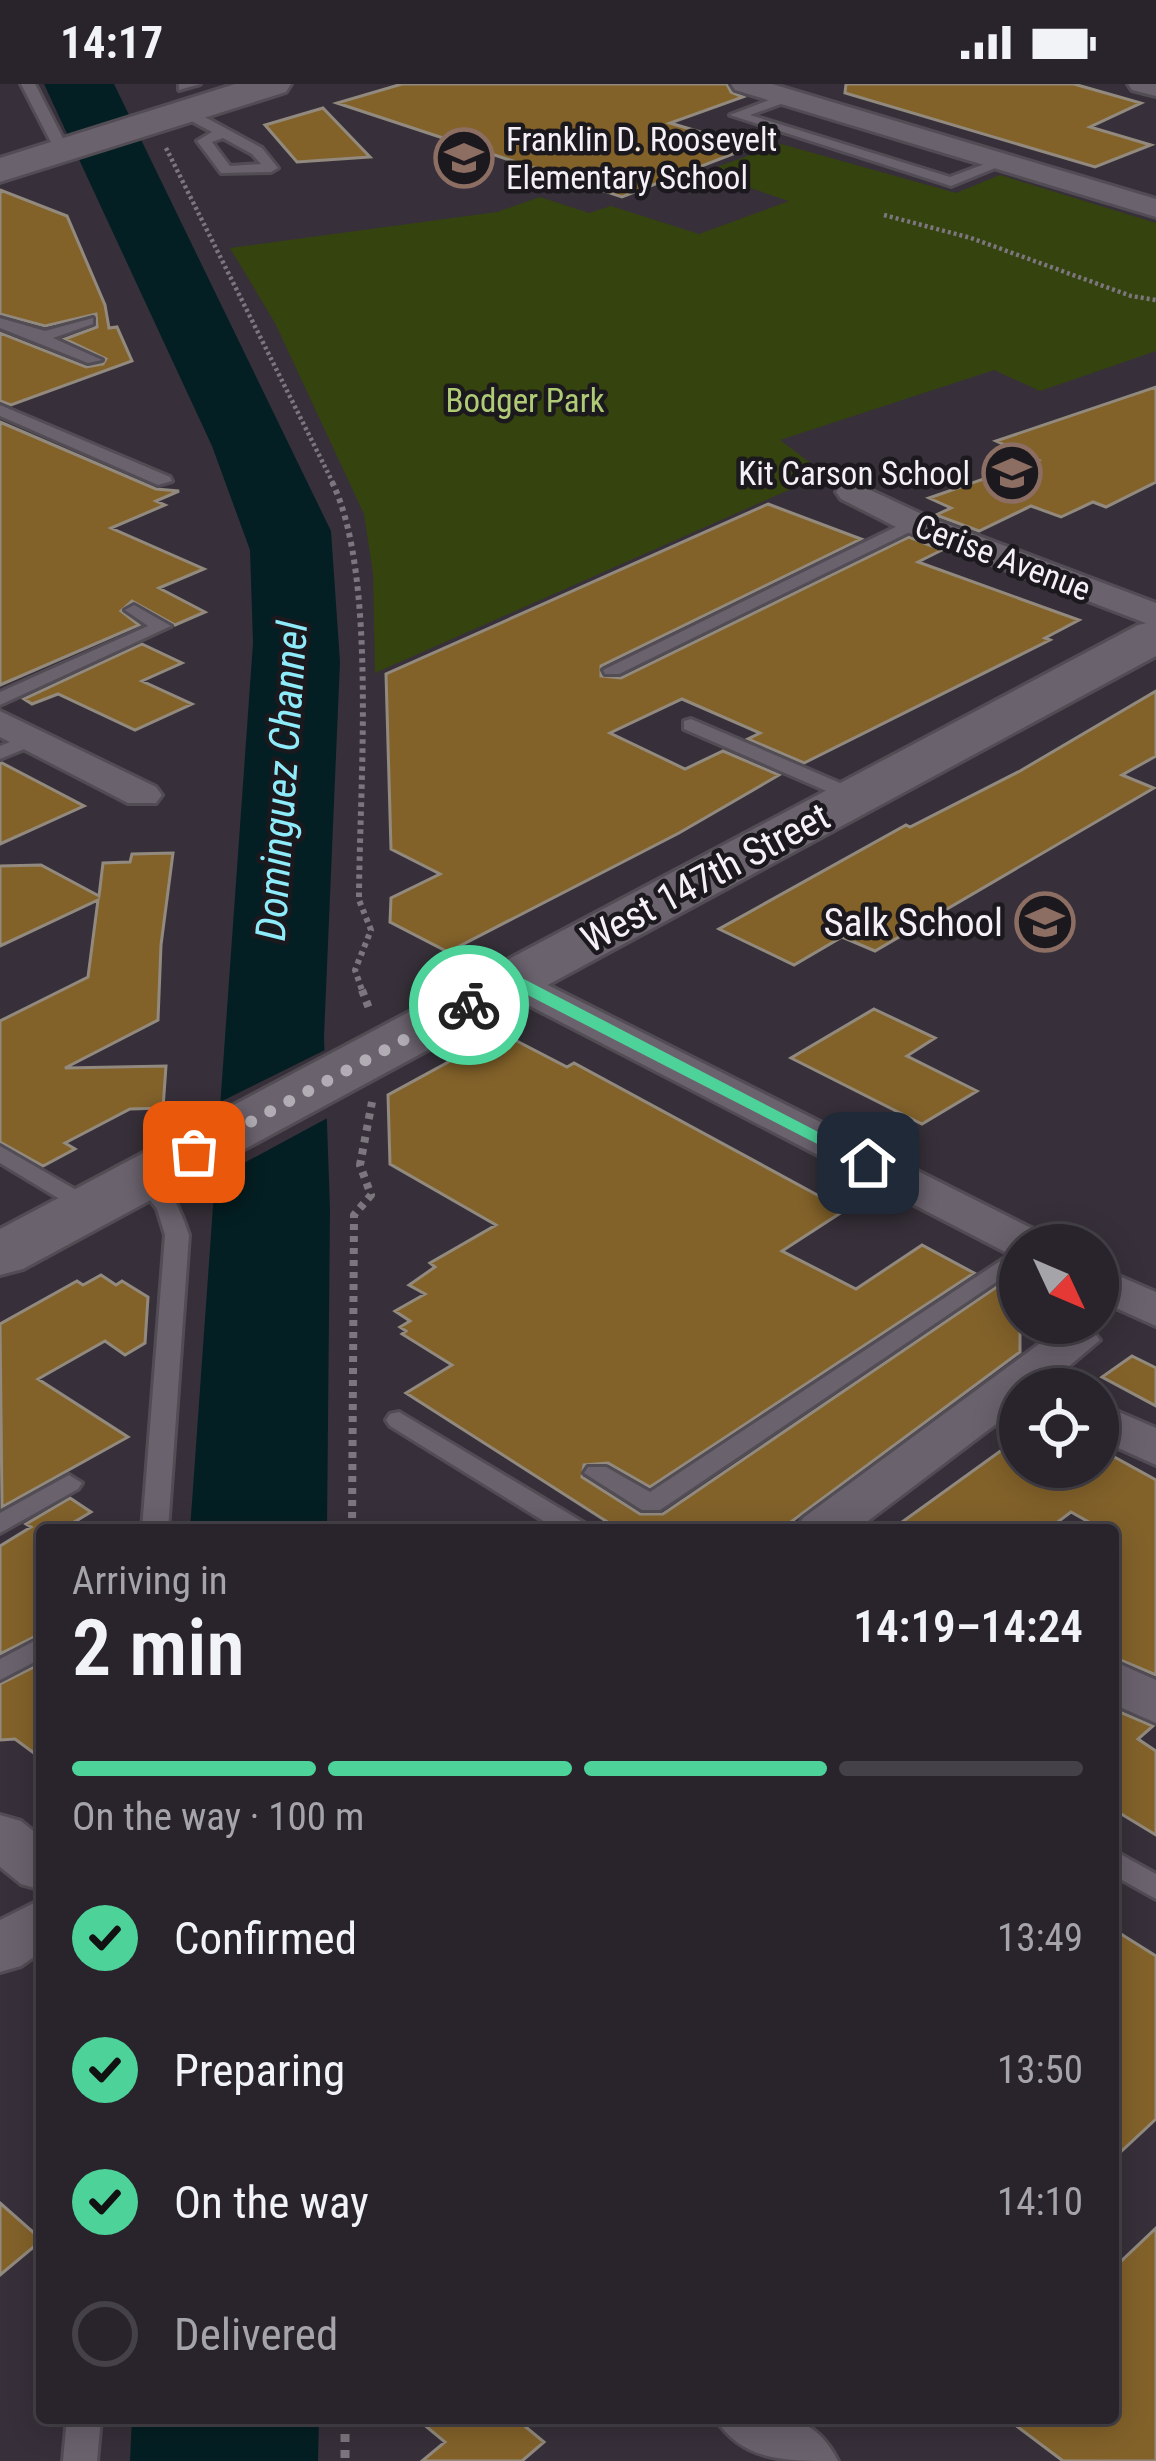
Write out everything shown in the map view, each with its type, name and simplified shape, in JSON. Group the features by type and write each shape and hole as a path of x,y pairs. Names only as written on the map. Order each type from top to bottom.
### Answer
{"street":[{"path":"0,170 172,106 273,84"},
{"path":"745,84 1156,208"},
{"path":"1141,84 1156,88"},
{"name":"Cerise Avenue","path":"853,492 914,523 1156,616"},
{"name":"West 147th Street","path":"0,1255 1156,636"},
{"path":"11,738 142,795"},
{"path":"514,981 999,1230"},
{"path":"1119,1292 1156,1311"},
{"path":"1047,1368 1072,1344"},
{"path":"841,1524 999,1408"},
{"path":"1119,1430 1156,1449"},
{"path":"1119,1683 1156,1704"},
{"path":"0,1836 36,1864"},
{"path":"0,1950 36,1925"},
{"path":"757,2424 803,2461"}],"lane":[{"path":"28,84 64,150"},
{"path":"788,97 737,115 951,182 1003,162"},
{"path":"172,106 217,126 220,134"},
{"path":"0,320 45,336 88,321"},
{"path":"0,320 94,360"},
{"path":"0,410 164,481"},
{"path":"612,670 914,523"},
{"path":"0,699 162,626 134,610"},
{"path":"691,725 854,796"},
{"path":"0,1154 89,1208"},
{"path":"155,1524 177,1235 168,1208 169,1165"},
{"path":"597,1473 651,1504 999,1269"},
{"path":"399,1420 567,1524"},
{"path":"0,1525 69,1483"},
{"path":"0,1671 36,1650"},
{"path":"1119,1866 1156,1888"},
{"path":"80,2461 83,2424"}],"path":[{"path":"172,106 168,155 345,508 360,612 358,900 371,930 355,970 375,1024 360,1166 370,1195 354,1215 352,1524"},
{"path":"884,215 971,238 1131,296 1156,300"},
{"path":"345,2424 345,2461"}],"green space":[{"name":"Bodger Park","path":"781,144 956,193 1000,175 1156,223 1156,351 1040,391 994,370 780,440 825,474 375,673 373,573 364,514 275,323 230,248 497,212 540,197 589,213 611,206 699,234 789,201 703,172"}],"water":[{"name":"Dominguez Channel","path":"44,84 114,84 331,531 340,662 324,1037 330,1209 327,1524 190,1524 253,643 250,550 212,446"},
{"path":"132,2424 319,2424 318,2461 130,2461"}],"pier":[{"path":"331,1047 333,1115 207,1183 212,1106"}],"building":[{"path":"402,84 727,84 731,92 743,97 670,123 751,147 622,197 337,103"},
{"path":"846,84 1074,84 1141,103 1090,127 1151,145 1095,167 845,93"},
{"path":"323,108 370,157 297,162 265,125"},
{"path":"0,190 67,216 105,305 109,328 117,327 132,361 11,405 0,401 0,333 86,367 106,359 65,339 97,327 96,314 45,326 0,314"},
{"path":"1156,387 1156,482 1106,507 1093,502 1061,517 1031,506 979,531 936,515 951,508 929,498 1038,460 996,441"},
{"path":"0,422 156,489 179,491 156,501 165,505 111,528 204,569 159,588 205,612 175,625 132,601 121,611 139,625 0,685"},
{"path":"768,504 861,539 601,666 601,676 621,678 909,537 942,550 918,562 1079,620 1045,638 1050,640 804,763 748,739 760,733 682,699 610,733 685,769 723,751 779,775 679,833 448,952 390,922 391,898 440,874 391,849 386,674"},
{"path":"142,644 182,663 142,681 192,704 135,730 58,694 32,704 24,699"},
{"path":"1156,691 1156,756 1122,775 1154,788 875,951 842,937 794,965 719,929 906,825 1020,771"},
{"path":"2,763 84,806 0,844"},
{"path":"173,853 161,945 158,1020 65,1068 166,1066 163,1108 130,1109 65,1143 75,1149 43,1166 0,1142 0,1021 88,977 98,900 0,946 0,866 41,865 99,896 103,863 130,862 132,854"},
{"path":"874,1009 935,1038 907,1056 977,1091 922,1124 791,1058"},
{"path":"511,1038 567,1067 574,1063 845,1210 782,1251 856,1289 922,1245 974,1273 650,1487 608,1463 584,1465 582,1477 640,1514 663,1514 998,1286 999,1344 1020,1344 1020,1352 788,1524 611,1524 406,1393 452,1365 402,1334 406,1331 400,1327 410,1321 395,1311 425,1294 409,1285 435,1267 430,1263 496,1225 390,1164 388,1095 487,1041 496,1046"},
{"path":"101,1275 148,1297 145,1343 125,1355 105,1341 38,1379 128,1437 2,1507 0,1324 77,1281 83,1285"},
{"path":"1132,1356 1156,1368 1156,1406 1119,1386 1119,1368 1115,1368"},
{"path":"999,1452 999,1488 1119,1488 1119,1460 1156,1480 1156,1675 1119,1660 1119,1524 1092,1524 1071,1512 1055,1524 899,1524"},
{"path":"70,1498 91,1512 71,1524 36,1524 36,1636 0,1654 0,1546 31,1527 26,1524"},
{"path":"36,1666 36,1755 15,1739 0,1740 0,1684"},
{"path":"1119,1712 1153,1726 1138,1739 1156,1751 1156,1835 1119,1813"},
{"path":"1119,1933 1156,1956 1156,2119 1119,2153"},
{"path":"0,2203 36,2235 36,2245 0,2275"},
{"path":"1156,2228 1156,2461 1063,2461 1014,2424 1119,2424 1119,2263"},
{"path":"423,2424 522,2424 544,2442 522,2461 422,2461 445,2442"}],"way so far":[{"path":"194,1152 469,1005"}],"place":[{"name":"Franklin D. Roosevelt Elementary School","path":"464,158"},
{"name":"Kit Carson School","path":"1012,473"},
{"name":"Salk School","path":"1045,922"}],"route":[{"path":"469,1005 514,981 868,1163"}]}
